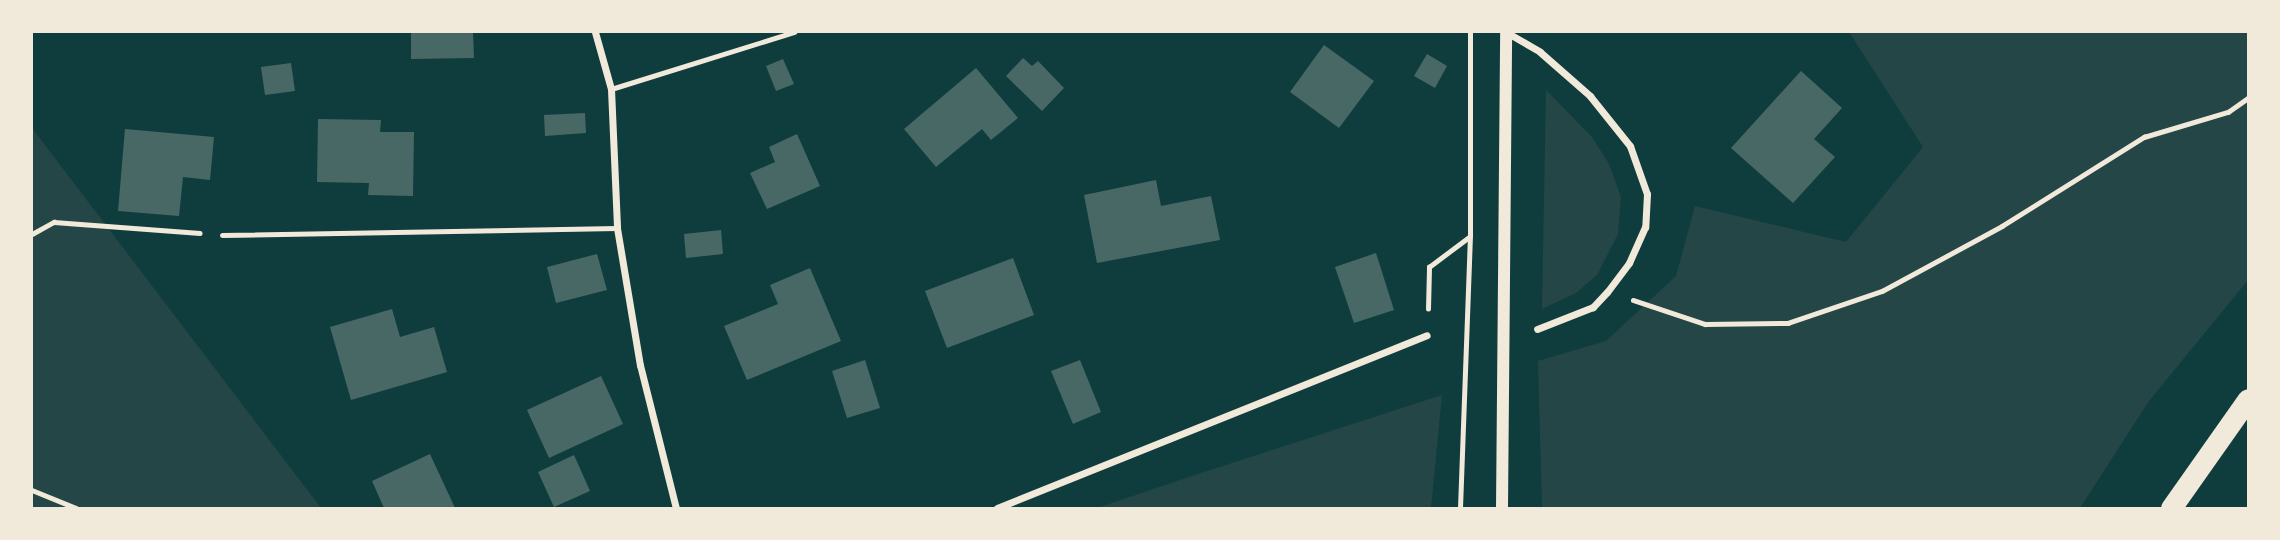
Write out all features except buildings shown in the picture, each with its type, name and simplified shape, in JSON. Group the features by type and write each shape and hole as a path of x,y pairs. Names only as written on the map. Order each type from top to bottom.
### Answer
{"highway":[{"path":"2171,509 2249,399"}],"street":[{"path":"595,32 611,89 617,228 639,365 676,509"},
{"path":"1502,509 1506,32 1540,52 1590,96 1630,146 1647,194 1645,228 1607,292 1592,307 1537,329"},
{"path":"998,509 1427,335"}],"lane":[{"path":"611,89 794,32"},
{"path":"222,235 617,228"}],"path":[{"path":"1460,509 1470,236 1470,32"},
{"path":"1607,292 1705,324 1788,323 1882,291 2002,226 2144,137 2228,112 2249,98"},
{"path":"32,233 54,222 222,235"},
{"path":"1427,335 1429,267 1470,236"},
{"path":"32,490 76,509"}],"shaded area":[{"path":"1849,32 2248,32 2248,280 2149,401 2080,508 1542,508 1538,361 1606,341 1676,276 1695,206 1846,242 1923,147"},
{"path":"1546,90 1592,137 1609,164 1621,197 1618,234 1597,275 1576,293 1542,309"},
{"path":"32,128 321,508 32,508"},
{"path":"1442,395 1431,508 1097,508 1195,475"}]}
